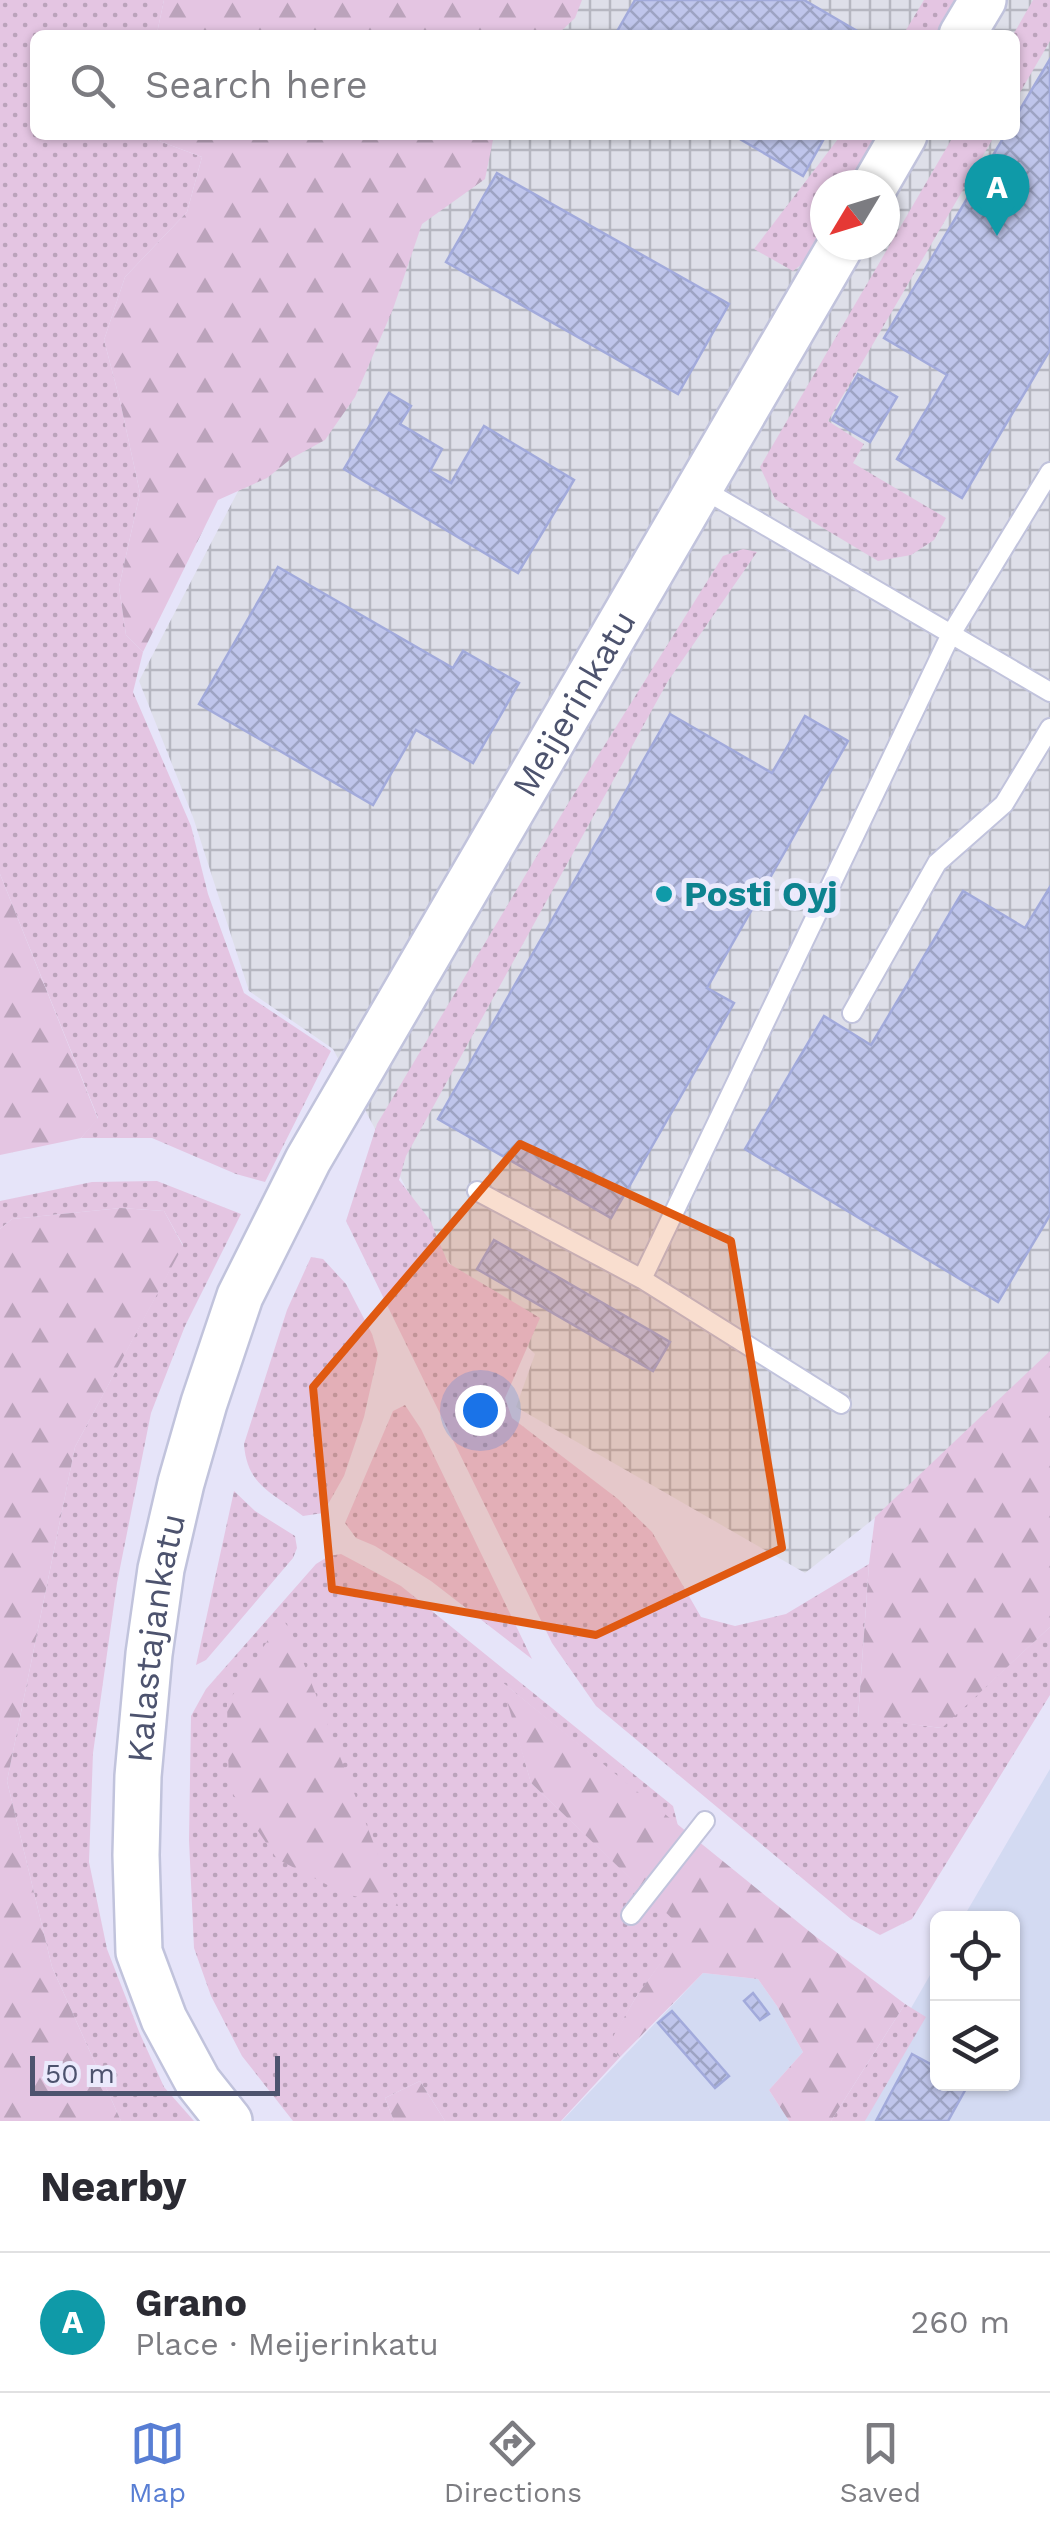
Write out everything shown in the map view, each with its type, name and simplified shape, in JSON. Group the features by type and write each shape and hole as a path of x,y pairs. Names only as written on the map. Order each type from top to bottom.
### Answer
{"street":[{"path":"965,30 983,0"},
{"path":"884,170 901,140"},
{"name":"Meijerinkatu","path":"308,1160 831,260"},
{"name":"Kalastajankatu","path":"229,2121 198,2082 164,2019 139,1952 138,1776 151,1637 161,1569 181,1483 240,1296 308,1160"}],"lane":[{"path":"642,1279 952,634 1050,472"},
{"path":"700,487 1050,692"},
{"path":"852,1013 937,862 1004,804 1050,728"},
{"path":"477,1191 642,1279 841,1404"},
{"path":"631,1914 705,1820"}],"highlighted area":[{"path":"520,1144 731,1241 782,1548 596,1635 332,1589 313,1387"}],"shaded area":[{"path":"495,0 1050,0 1050,1380 805,1573 516,1407 535,1354 470,1290 435,1243 333,1049 249,991 193,817 139,681 421,140 1020,140 1020,30 479,30"},
{"path":"1050,1769 1050,2121 846,2121 930,1975 930,2091 1020,2091 1020,1911 967,1911"},
{"path":"703,1973 758,1979 777,2006 803,2052 769,2090 789,2121 562,2121"}],"green space":[{"path":"0,0 164,0 158,30 30,30 30,140 156,140 202,157 187,212 125,277 104,340 140,493 119,587 126,635 143,652 133,692 191,826 208,894 244,993 331,1051 265,1182 236,1174 152,1138 81,1138 98,1118 0,874"},
{"path":"164,0 582,0 575,18 562,30 158,30"},
{"path":"924,0 955,0 949,30 906,30"},
{"path":"1033,0 1050,0 1050,41 1020,92 1020,30 1016,30"},
{"path":"156,140 493,140 485,179 422,224 393,309 355,397 325,440 292,458 267,478 218,500 143,652 126,635 119,587 140,493 104,340 125,277 187,212 202,157"},
{"path":"837,140 882,140 864,170 814,170"},
{"path":"951,140 992,140 828,421 864,444 853,463 946,518 934,540 911,555 878,561 775,499 760,467 881,260 900,260 900,227"},
{"path":"810,176 810,256 793,271 754,249"},
{"path":"743,549 757,552 668,681 406,1156 399,1180 430,1220 448,1263 540,1318 505,1398 512,1418 618,1499 652,1532 701,1617 735,1626 786,1614 869,1564 858,1717 941,1728 1050,1627 1050,1695 912,1919 880,1935 851,1919 596,1706 552,1643 346,1221 377,1124 569,802 723,556"},
{"path":"0,874 98,1119 81,1138 0,1155"},
{"path":"157,1181 241,1214 185,1326 151,1413 117,1583 93,1753 89,1862 107,1949 140,2034 164,2087 194,2121 121,2121 52,1967 7,1781 75,1447 183,1245 164,1211 121,1208 12,1219 0,1229 0,1201 92,1182"},
{"path":"121,1208 164,1211 183,1246 75,1447 7,1781 52,1967 121,2121 0,2121 0,1229 12,1219"},
{"path":"311,1257 323,1259 346,1284 378,1354 364,1417 344,1476 323,1513 303,1516 256,1479 244,1444 287,1310"},
{"path":"1050,1351 1050,1627 942,1728 858,1718 875,1517"},
{"path":"405,1405 421,1429 532,1659 431,1581 356,1538 345,1523 393,1411"},
{"path":"234,1491 255,1511 295,1536 297,1548 293,1558 206,1660 196,1665"},
{"path":"341,1554 401,1586 673,1806 678,1826 503,1683 531,1783 685,1930 636,1997 608,2047 620,2057 561,2121 445,2121 420,2081 385,2098 394,2121 293,2121 242,2056 211,1996 194,1948 189,1840 191,1716 206,1689 316,1564"},
{"path":"282,1618 292,1633 398,1906 345,1894 277,1859 229,1788 227,1704"},
{"path":"501,1681 815,1936 905,2004 831,2121 789,2121 769,2090 803,2052 758,1979 703,1973 620,2057 607,2047 636,1997 684,1930 531,1783"},
{"path":"905,2004 926,2017 865,2121 831,2121"},
{"path":"420,2081 445,2121 394,2121 385,2098"}],"building":[{"path":"635,0 804,0 855,30 618,30"},
{"path":"1050,59 1050,350 962,498 897,459 947,375 884,338 1002,140 1020,140 1020,110"},
{"path":"742,140 823,140 803,176"},
{"path":"497,173 729,304 678,394 446,262"},
{"path":"858,374 897,397 870,442 832,420"},
{"path":"389,393 411,406 400,424 442,449 430,471 451,483 484,426 574,480 518,573 344,469"},
{"path":"278,567 453,668 463,651 519,683 473,763 416,730 373,805 199,704"},
{"name":"Posti Oyj","path":"670,714 772,773 805,716 848,741 707,988 734,1003 611,1218 438,1119"},
{"path":"1050,887 1050,1215 998,1302 745,1149 824,1016 871,1045 963,891 1025,928"},
{"path":"494,1240 670,1342 653,1371 477,1269"},
{"path":"753,1993 769,2014 760,2020 744,2001"},
{"path":"672,2011 729,2076 715,2088 658,2023"},
{"path":"912,2054 930,2064 930,2091 965,2091 948,2121 876,2121"}],"place":[{"name":"Grano","path":"997,236"},
{"name":"Posti Oyj","path":"664,894"}]}
